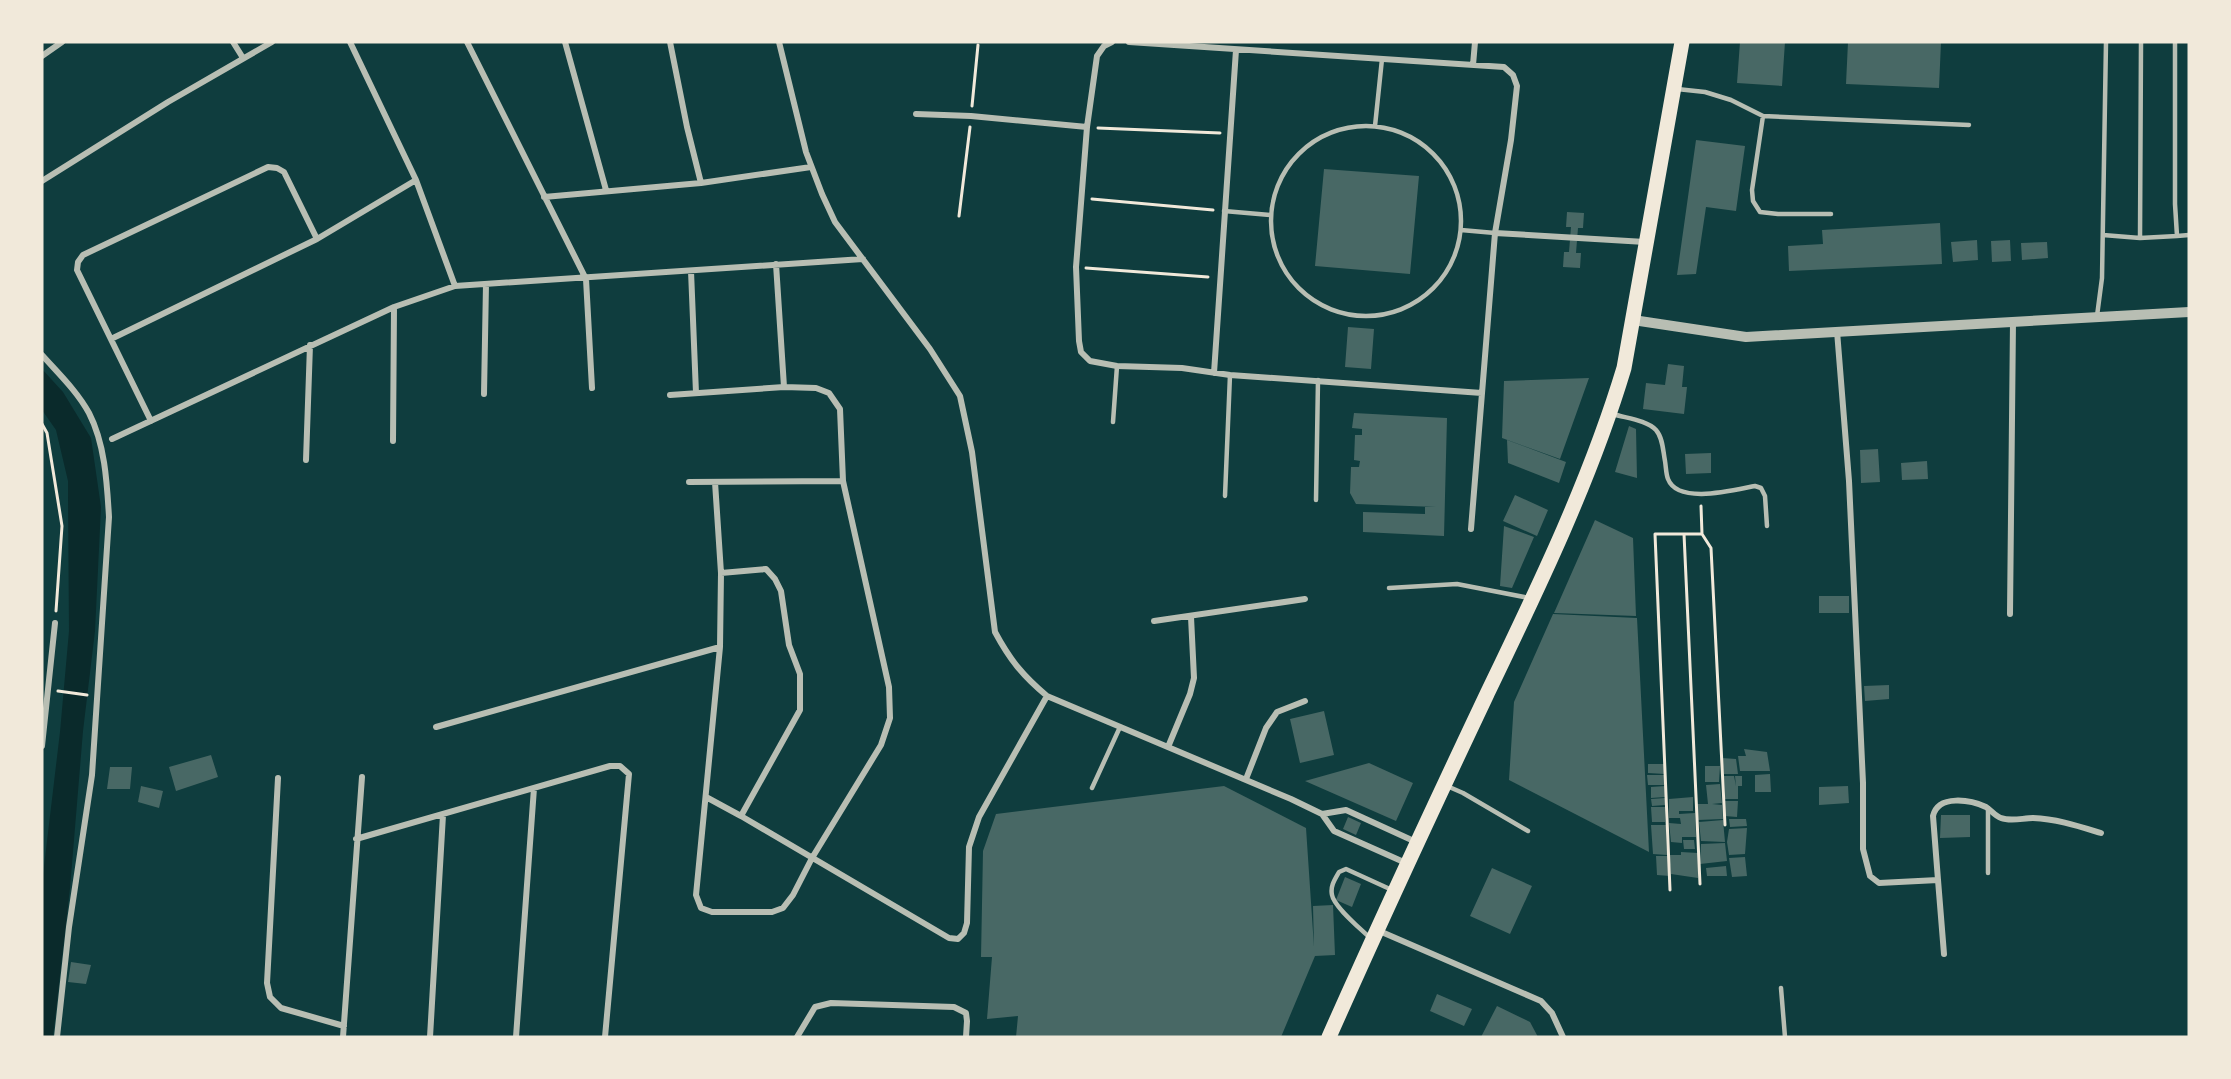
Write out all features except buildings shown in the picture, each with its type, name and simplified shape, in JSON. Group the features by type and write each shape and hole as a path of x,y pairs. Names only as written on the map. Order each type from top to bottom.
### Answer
{"main road":[{"path":"1329,1037 1407,863 1565,526 1611,413 1624,368 1682,42"}],"street":[{"path":"42,56 62,42"},
{"path":"233,42 243,58"},
{"path":"42,181 272,42"},
{"path":"351,42 416,180 455,286"},
{"path":"467,42 586,279 592,388"},
{"path":"565,42 606,190"},
{"path":"670,42 701,183"},
{"path":"779,42 811,167 835,222 930,349 960,396 972,452 995,632 1007,655 1023,676 1047,696 1246,779 1322,814 1334,831 1407,863"},
{"path":"1112,42 1104,46 1097,56 1087,127 1076,267 1079,341 1081,352 1090,361 1117,366 1182,368 1230,375 1482,393"},
{"path":"1129,42 1504,67 1513,75 1517,86 1511,140 1495,233 1471,529"},
{"path":"1473,65 1474,42"},
{"path":"1214,373 1236,50"},
{"path":"916,114 971,116 1087,127"},
{"path":"151,421 77,270 78,262 83,255 268,167 284,172 317,239"},
{"path":"544,197 701,183 811,167"},
{"path":"111,339 317,239 416,180"},
{"path":"1495,233 1646,242"},
{"path":"112,439 394,307 455,286 863,259"},
{"path":"776,264 784,387"},
{"path":"691,271 696,393"},
{"path":"484,394 486,284"},
{"path":"393,441 394,307"},
{"path":"1633,320 1746,337 2189,312"},
{"path":"2010,614 2013,321"},
{"path":"1836,331 1849,481 1865,863 1870,876 1880,883 1938,880"},
{"path":"306,460 310,345"},
{"path":"42,356 71,388 89,414 100,444 107,484 109,517 92,775 69,927 57,1037"},
{"path":"670,395 784,387 816,388 829,393 840,409 843,481 889,687 890,718 881,745 812,858 793,895 783,908 772,912 712,912 701,908 696,896 720,647 721,573 716,482"},
{"path":"689,482 843,481"},
{"path":"721,573 766,569 775,579 781,591 789,645 800,674 800,710 741,816"},
{"path":"1154,621 1305,599"},
{"path":"1168,747 1190,694 1194,678 1191,616"},
{"path":"42,746 54,623"},
{"path":"436,727 720,647"},
{"path":"706,797 949,938 958,939 964,933 967,923 969,847 979,817 1047,696"},
{"path":"1246,779 1266,728 1277,712 1305,700"},
{"path":"356,839 609,766 620,766 628,774 605,1037"},
{"path":"343,1037 362,777"},
{"path":"278,778 267,983 270,997 281,1008 344,1026"},
{"path":"516,1037 534,788"},
{"path":"1944,954 1934,816 1937,807 1949,801 1971,802 1988,808 2001,818 2063,821 2101,833"},
{"path":"1322,814 1346,810 1417,842"},
{"path":"430,1037 443,815"},
{"path":"1374,935 1541,1001 1552,1013 1563,1037"},
{"path":"797,1037 815,1007 831,1004 954,1007 966,1013 966,1037"}],"lane":[{"path":"2097,316 2102,278 2106,42"},
{"path":"2140,238 2141,42"},
{"path":"2175,42 2177,236"},
{"path":"1375,126 1382,59"},
{"path":"1674,89 1705,92 1731,100 1763,116 1969,125"},
{"path":"1763,116 1752,190 1753,201 1760,212 1831,214"},
{"path":"1375,126 1411,137 1440,160 1459,201 1461,230 1452,260 1440,280 1423,297 1396,311 1381,315 1358,316 1335,312 1320,305 1296,286 1286,274 1276,253 1270,231 1270,215 1277,185 1288,165 1304,149 1316,140 1345,128 1375,126"},
{"path":"1224,211 1270,215"},
{"path":"1461,230 1495,233"},
{"path":"2103,235 2140,238 2189,235"},
{"path":"1113,422 1117,366"},
{"path":"1225,496 1230,375"},
{"path":"1316,500 1318,380"},
{"path":"1611,413 1651,426 1657,431 1661,440 1668,479 1672,486 1681,492 1701,495 1755,486 1761,488 1765,496 1767,526"},
{"path":"1389,588 1457,584 1532,599"},
{"path":"1092,788 1120,727"},
{"path":"1444,785 1463,793 1528,831"},
{"path":"1988,808 1988,873"},
{"path":"1374,935 1340,908 1332,897 1332,886 1338,872 1346,869 1394,892"},
{"path":"1781,988 1785,1037"}],"path":[{"path":"959,216 978,45"},
{"path":"1087,127 1229,134"},
{"path":"1081,199 1224,211"},
{"path":"1076,267 1221,278"},
{"path":"42,424 47,433 62,526 54,623"},
{"path":"1701,495 1702,534 1711,548 1725,825"},
{"path":"1670,890 1655,534 1702,534"},
{"path":"1684,534 1700,884"},
{"path":"53,690 89,696"}],"water":[{"path":"42,369 63,392 91,438 101,507 95,631 53,1037 42,1037 42,883 60,732 69,631 68,481 56,430 42,410"}]}
